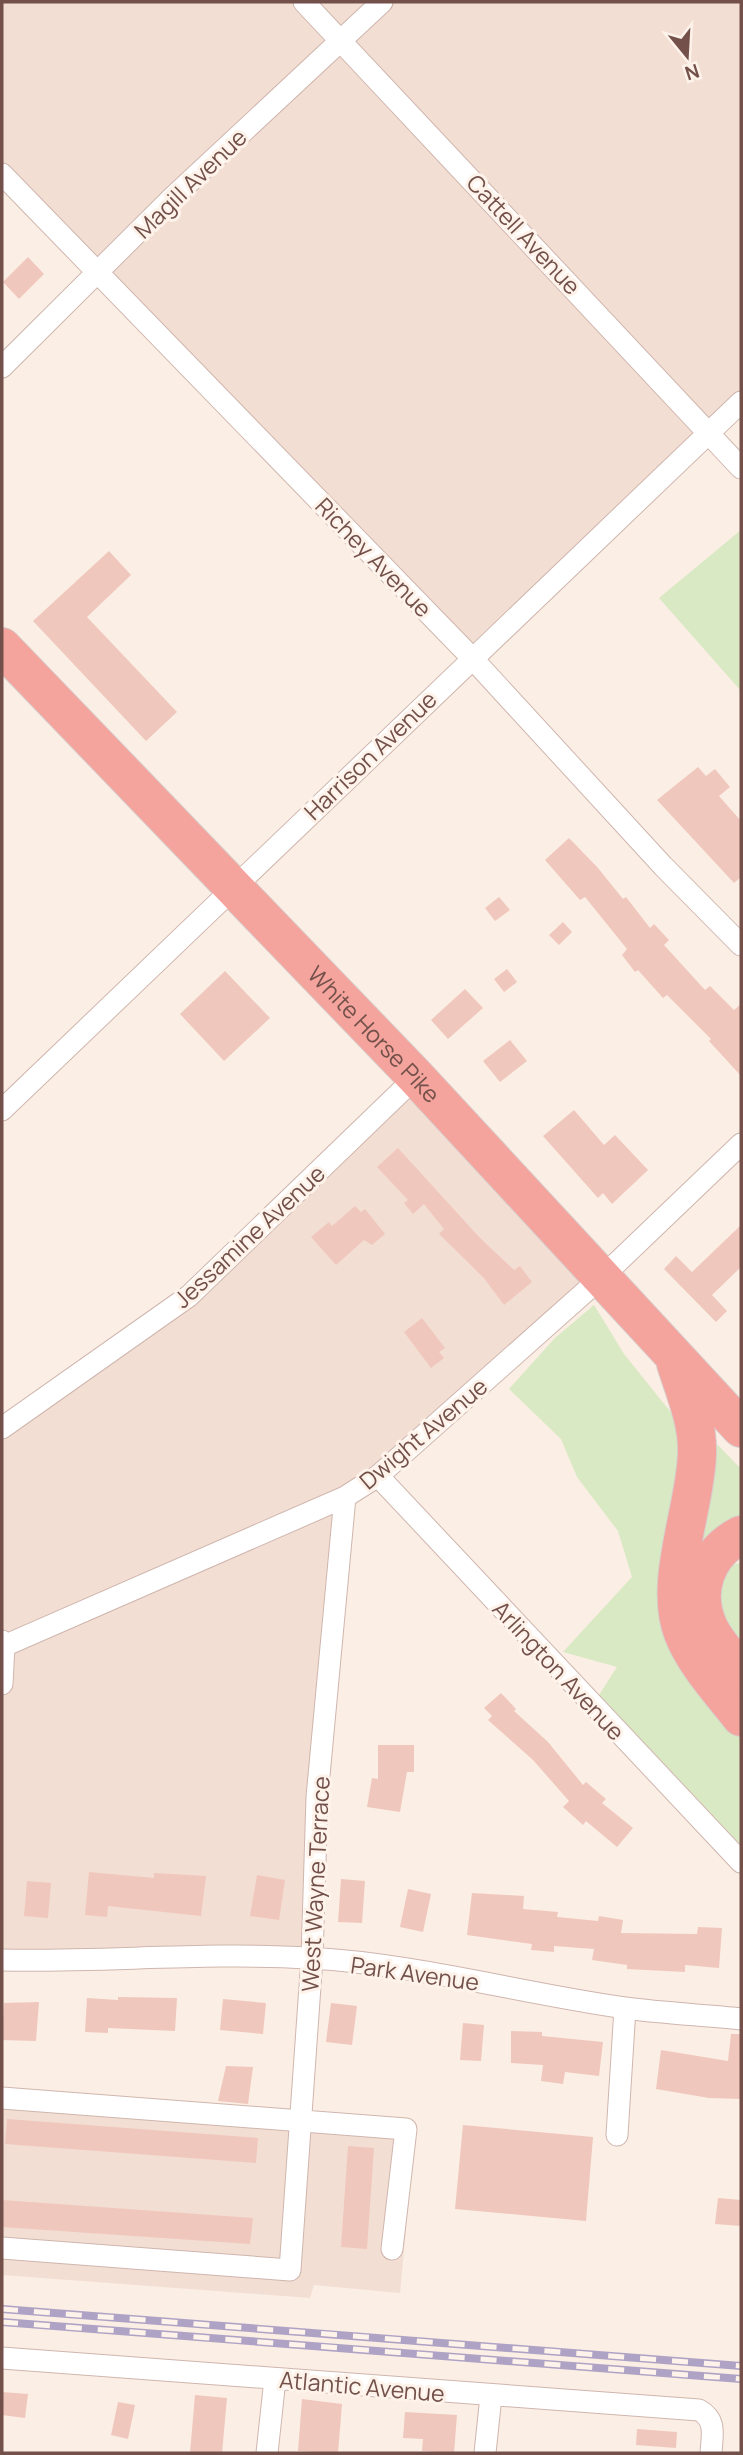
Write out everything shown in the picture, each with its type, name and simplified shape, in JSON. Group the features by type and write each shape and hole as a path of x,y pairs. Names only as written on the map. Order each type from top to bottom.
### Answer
{"highway":[{"name":"White Horse Pike","path":"2,647 416,1077 741,1428"},
{"path":"672,1352 691,1412 698,1450 678,1574 679,1621 695,1656 741,1717"},
{"path":"741,1535 731,1540 710,1562 701,1594 709,1629 741,1672"}],"street":[{"name":"Cattell Avenue","path":"304,2 741,468"},
{"name":"Magill Avenue","path":"2,367 172,199 382,2"},
{"name":"Richey Avenue","path":"2,174 472,658 663,866 741,945"},
{"name":"Harrison Avenue","path":"2,1110 232,886 741,402"},
{"name":"Jessamine Avenue","path":"2,1428 189,1296 416,1077"},
{"name":"Dwight Avenue","path":"3,1643 345,1497 378,1476 603,1276 741,1143"},
{"name":"Arlington Avenue","path":"378,1476 587,1702 741,1862"},
{"name":"West Wayne Terrace","path":"2,2248 290,2270 312,1958 317,1797 345,1497"},
{"path":"2,1684 3,1643"},
{"name":"Park Avenue","path":"2,1959 88,1961 212,1955 312,1958 456,1977 625,2008 741,2019"},
{"path":"617,2135 625,2008"},
{"path":"2,2098 406,2129 392,2249"},
{"name":"Atlantic Avenue","path":"2,2358 699,2410 708,2415 713,2427 711,2453"},
{"path":"267,2453 275,2379"},
{"path":"485,2453 491,2396"}],"shaded area":[{"path":"2,2 741,2 741,405 472,658 2,165"},
{"path":"416,1077 603,1276 345,1498 312,1958 2,1960 2,1428 189,1296"},
{"path":"2,2093 416,2122 400,2293 314,2285 310,2298 2,2275"}],"green space":[{"path":"741,530 741,691 659,598"},
{"path":"594,1305 624,1354 673,1415 686,1460 689,1673 741,1737 741,1845 599,1695 617,1667 563,1652 632,1577 618,1531 577,1477 561,1439 509,1389 555,1338"},
{"path":"711,1438 741,1469 741,1524 693,1559"},
{"path":"741,1562 741,1643 721,1616 719,1572"}],"building":[{"path":"28,257 44,274 19,299 3,282"},
{"path":"109,551 131,575 87,617 177,712 146,741 33,621"},
{"path":"698,767 706,776 715,769 730,787 719,796 741,821 741,877 734,883 657,800"},
{"path":"569,838 623,899 626,897 650,928 654,924 669,940 664,945 705,990 710,986 734,1010 741,1004 741,1076 709,1041 711,1039 667,995 663,998 638,970 635,972 622,955 627,949 585,897 580,900 545,860"},
{"path":"499,897 510,910 495,921 485,908"},
{"path":"563,922 572,932 559,945 549,935"},
{"path":"507,969 517,982 504,992 494,979"},
{"path":"225,971 270,1018 224,1061 180,1014"},
{"path":"465,989 483,1008 448,1039 431,1020"},
{"path":"510,1040 527,1061 500,1082 483,1061"},
{"path":"574,1110 604,1145 615,1135 648,1170 612,1204 603,1193 598,1198 543,1136"},
{"path":"398,1148 480,1238 514,1270 520,1266 532,1282 504,1305 483,1277 439,1234 444,1229 424,1204 413,1214 404,1203 408,1200 377,1167"},
{"path":"355,1206 361,1212 365,1209 385,1234 372,1245 364,1240 336,1265 311,1237 329,1222 332,1226"},
{"path":"741,1225 741,1267 712,1295 727,1311 716,1322 664,1269 676,1256 692,1272"},
{"path":"422,1318 445,1348 439,1352 444,1358 431,1368 404,1332"},
{"path":"501,1693 516,1709 514,1711 548,1742 583,1785 586,1782 606,1799 602,1803 633,1828 617,1847 586,1821 583,1825 563,1807 569,1801 533,1760 488,1720 492,1716 484,1708"},
{"path":"378,1745 414,1745 414,1772 407,1772 400,1812 367,1807 372,1778 378,1779"},
{"path":"89,1872 154,1878 154,1873 206,1876 201,1916 108,1906 107,1917 85,1915"},
{"path":"257,1875 285,1880 279,1920 250,1916"},
{"path":"341,1879 365,1881 362,1923 338,1922"},
{"path":"27,1881 51,1883 48,1918 24,1916"},
{"path":"408,1889 431,1894 423,1932 400,1927"},
{"path":"472,1893 524,1896 523,1909 558,1912 557,1917 598,1921 599,1916 623,1920 621,1933 697,1934 698,1927 722,1928 719,1968 685,1965 685,1972 627,1969 627,1965 592,1960 594,1949 554,1946 554,1952 531,1950 532,1944 467,1935"},
{"path":"118,1997 177,1998 175,2031 108,2028 108,2033 85,2032 87,1998 118,2000"},
{"path":"223,1999 266,2003 263,2034 220,2030"},
{"path":"39,2002 36,2041 2,2040 4,2003"},
{"path":"331,2003 357,2006 352,2045 326,2042"},
{"path":"463,2023 484,2025 481,2061 460,2060"},
{"path":"511,2031 542,2032 542,2036 603,2042 599,2076 565,2072 563,2084 541,2081 543,2065 511,2063"},
{"path":"731,2034 741,2034 741,2099 709,2098 656,2089 661,2050 728,2061"},
{"path":"226,2066 253,2067 248,2104 218,2101"},
{"path":"7,2119 258,2138 256,2163 5,2144"},
{"path":"463,2125 593,2137 586,2221 455,2209"},
{"path":"348,2146 374,2148 367,2249 341,2247"},
{"path":"718,2198 741,2200 741,2226 715,2224"},
{"path":"2,2200 253,2218 250,2244 2,2227"},
{"path":"2,2392 28,2394 25,2418 2,2415"},
{"path":"195,2395 227,2398 222,2453 190,2453"},
{"path":"302,2399 342,2404 338,2453 298,2451"},
{"path":"118,2402 135,2405 128,2439 111,2435"},
{"path":"405,2412 457,2415 454,2453 422,2451 423,2439 403,2438"},
{"path":"637,2429 677,2432 676,2448 636,2445"}],"railway":[{"path":"2,2309 741,2366"},
{"path":"2,2322 741,2379"}]}
